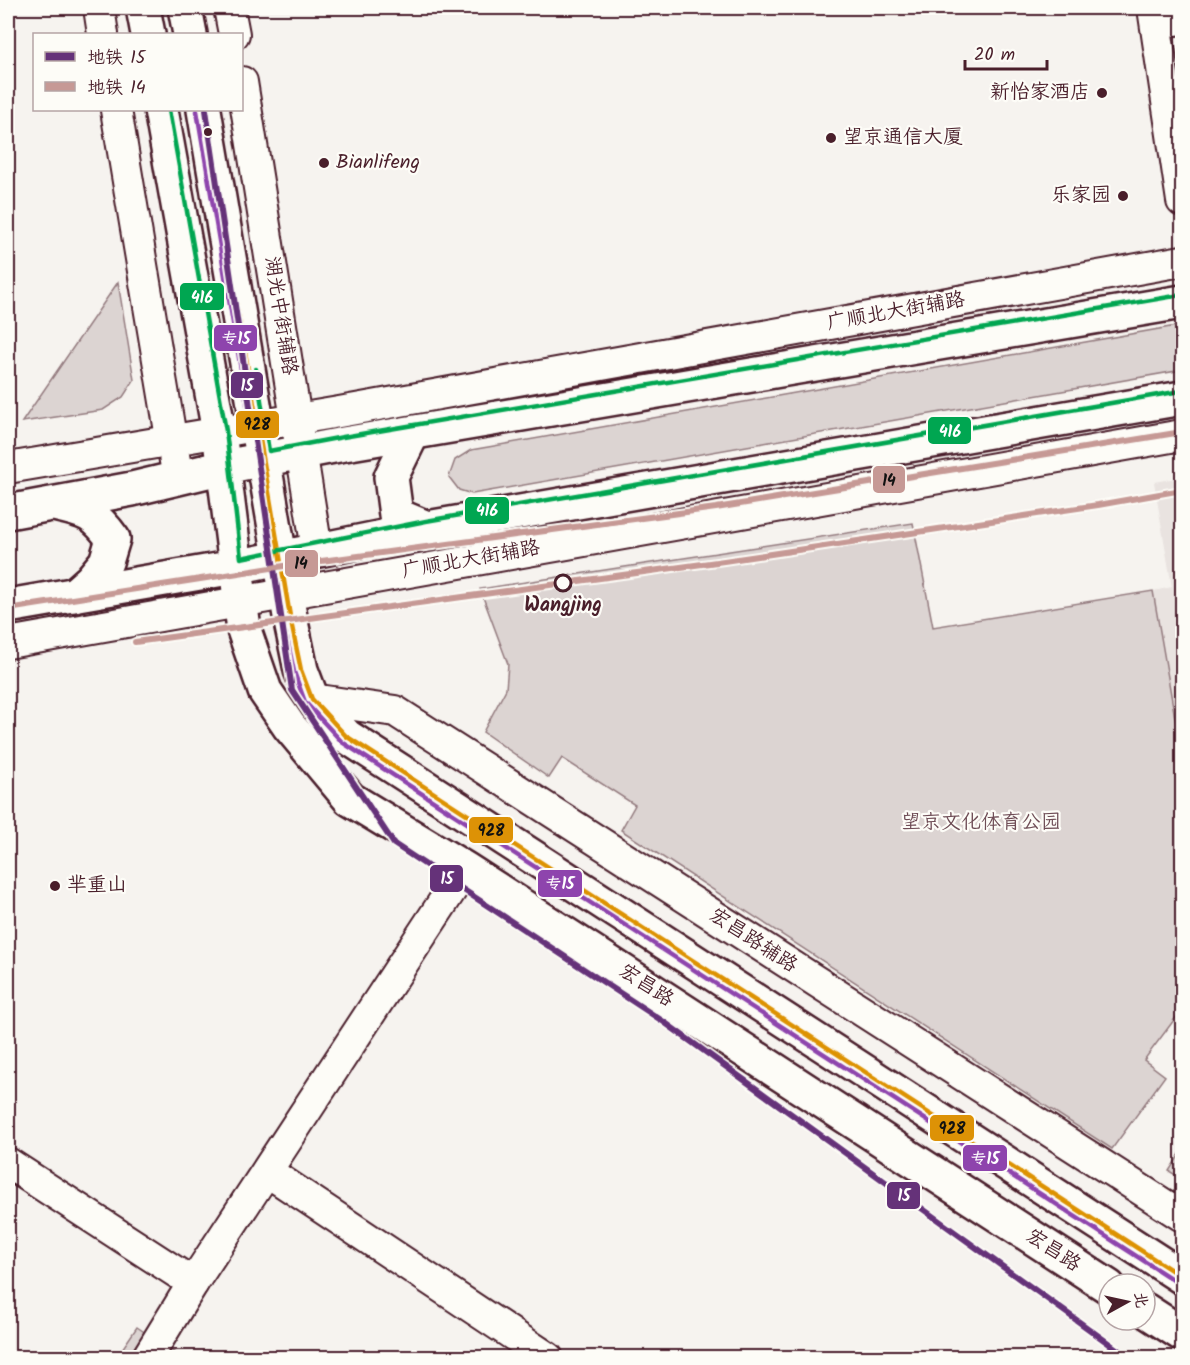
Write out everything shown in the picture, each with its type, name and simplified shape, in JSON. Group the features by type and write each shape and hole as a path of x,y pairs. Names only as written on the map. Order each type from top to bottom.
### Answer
{"main road":[{"path":"143,8 148,33"},
{"path":"185,8 190,33"},
{"name":"宏昌路","path":"161,111 219,432 242,616 265,691 289,726 350,799 465,869 1097,1279"},
{"path":"204,111 280,557 301,670 312,699 346,736 1182,1277"},
{"path":"8,512 302,452 1182,302"},
{"path":"8,606 235,567 427,528 1182,398"},
{"path":"412,434 391,477 396,515 427,528"},
{"path":"54,504 84,511 102,523 113,539 106,562 74,595"},
{"path":"1157,1318 1182,1334"}],"street":[{"path":"99,8 103,33"},
{"path":"229,8 234,33"},
{"path":"1164,16 1182,201"},
{"name":"湖光中街辅路","path":"243,88 317,550"},
{"path":"116,111 178,478"},
{"name":"广顺北大街辅路","path":"8,468 258,426 1182,261"},
{"name":"广顺北大街辅路","path":"8,643 242,616 287,593 1182,435"},
{"name":"宏昌路辅路","path":"312,699 395,711 1182,1216"},
{"path":"147,1358 193,1283 465,869"},
{"path":"8,1163 193,1283"},
{"path":"268,1172 513,1349 548,1358"}],"shaded area":[{"path":"1182,477 1182,740 1179,741 1153,591 1172,587 1154,482"}],"green space":[{"path":"118,282 134,380 123,397 103,410 22,422"},
{"path":"1182,325 1182,370 472,494 459,490 449,477 455,460 471,450"},
{"name":"望京文化体育公园","path":"913,523 933,627 1153,591 1179,741 1182,741 1182,1019 1177,1016 1144,1060 1165,1076 1112,1149 621,830 635,805 562,758 549,778 483,732 506,689 508,664 480,589"},
{"path":"1182,1151 1182,1179 1169,1171"},
{"path":"137,1327 181,1357 116,1358"}],"metro line":[{"name":"15","path":"206,111 292,690 394,844 664,1022 1129,1358"},
{"name":"14","path":"8,609 284,566 716,508 1182,432"},
{"name":"14","path":"135,642 724,561 1098,505 1182,490"}],"transit line":[{"name":"416","path":"169,111 226,431 241,558 426,521 1181,391"},
{"name":"专15","path":"197,111 284,623 294,672 305,702 342,742 1178,1283"},
{"name":"928","path":"204,111 291,622 301,670 312,699 346,736 1182,1277"},
{"name":"416","path":"256,369 269,451 1181,295"}],"place":[{"name":"新怡家酒店","path":"1102,93"},
{"name":"望京通信大厦","path":"831,138"},
{"name":"Bianlifeng","path":"324,163"},
{"name":"乐家园","path":"1123,196"},
{"name":"Wangjing","path":"563,583"},
{"name":"芈重山","path":"55,886"}]}
